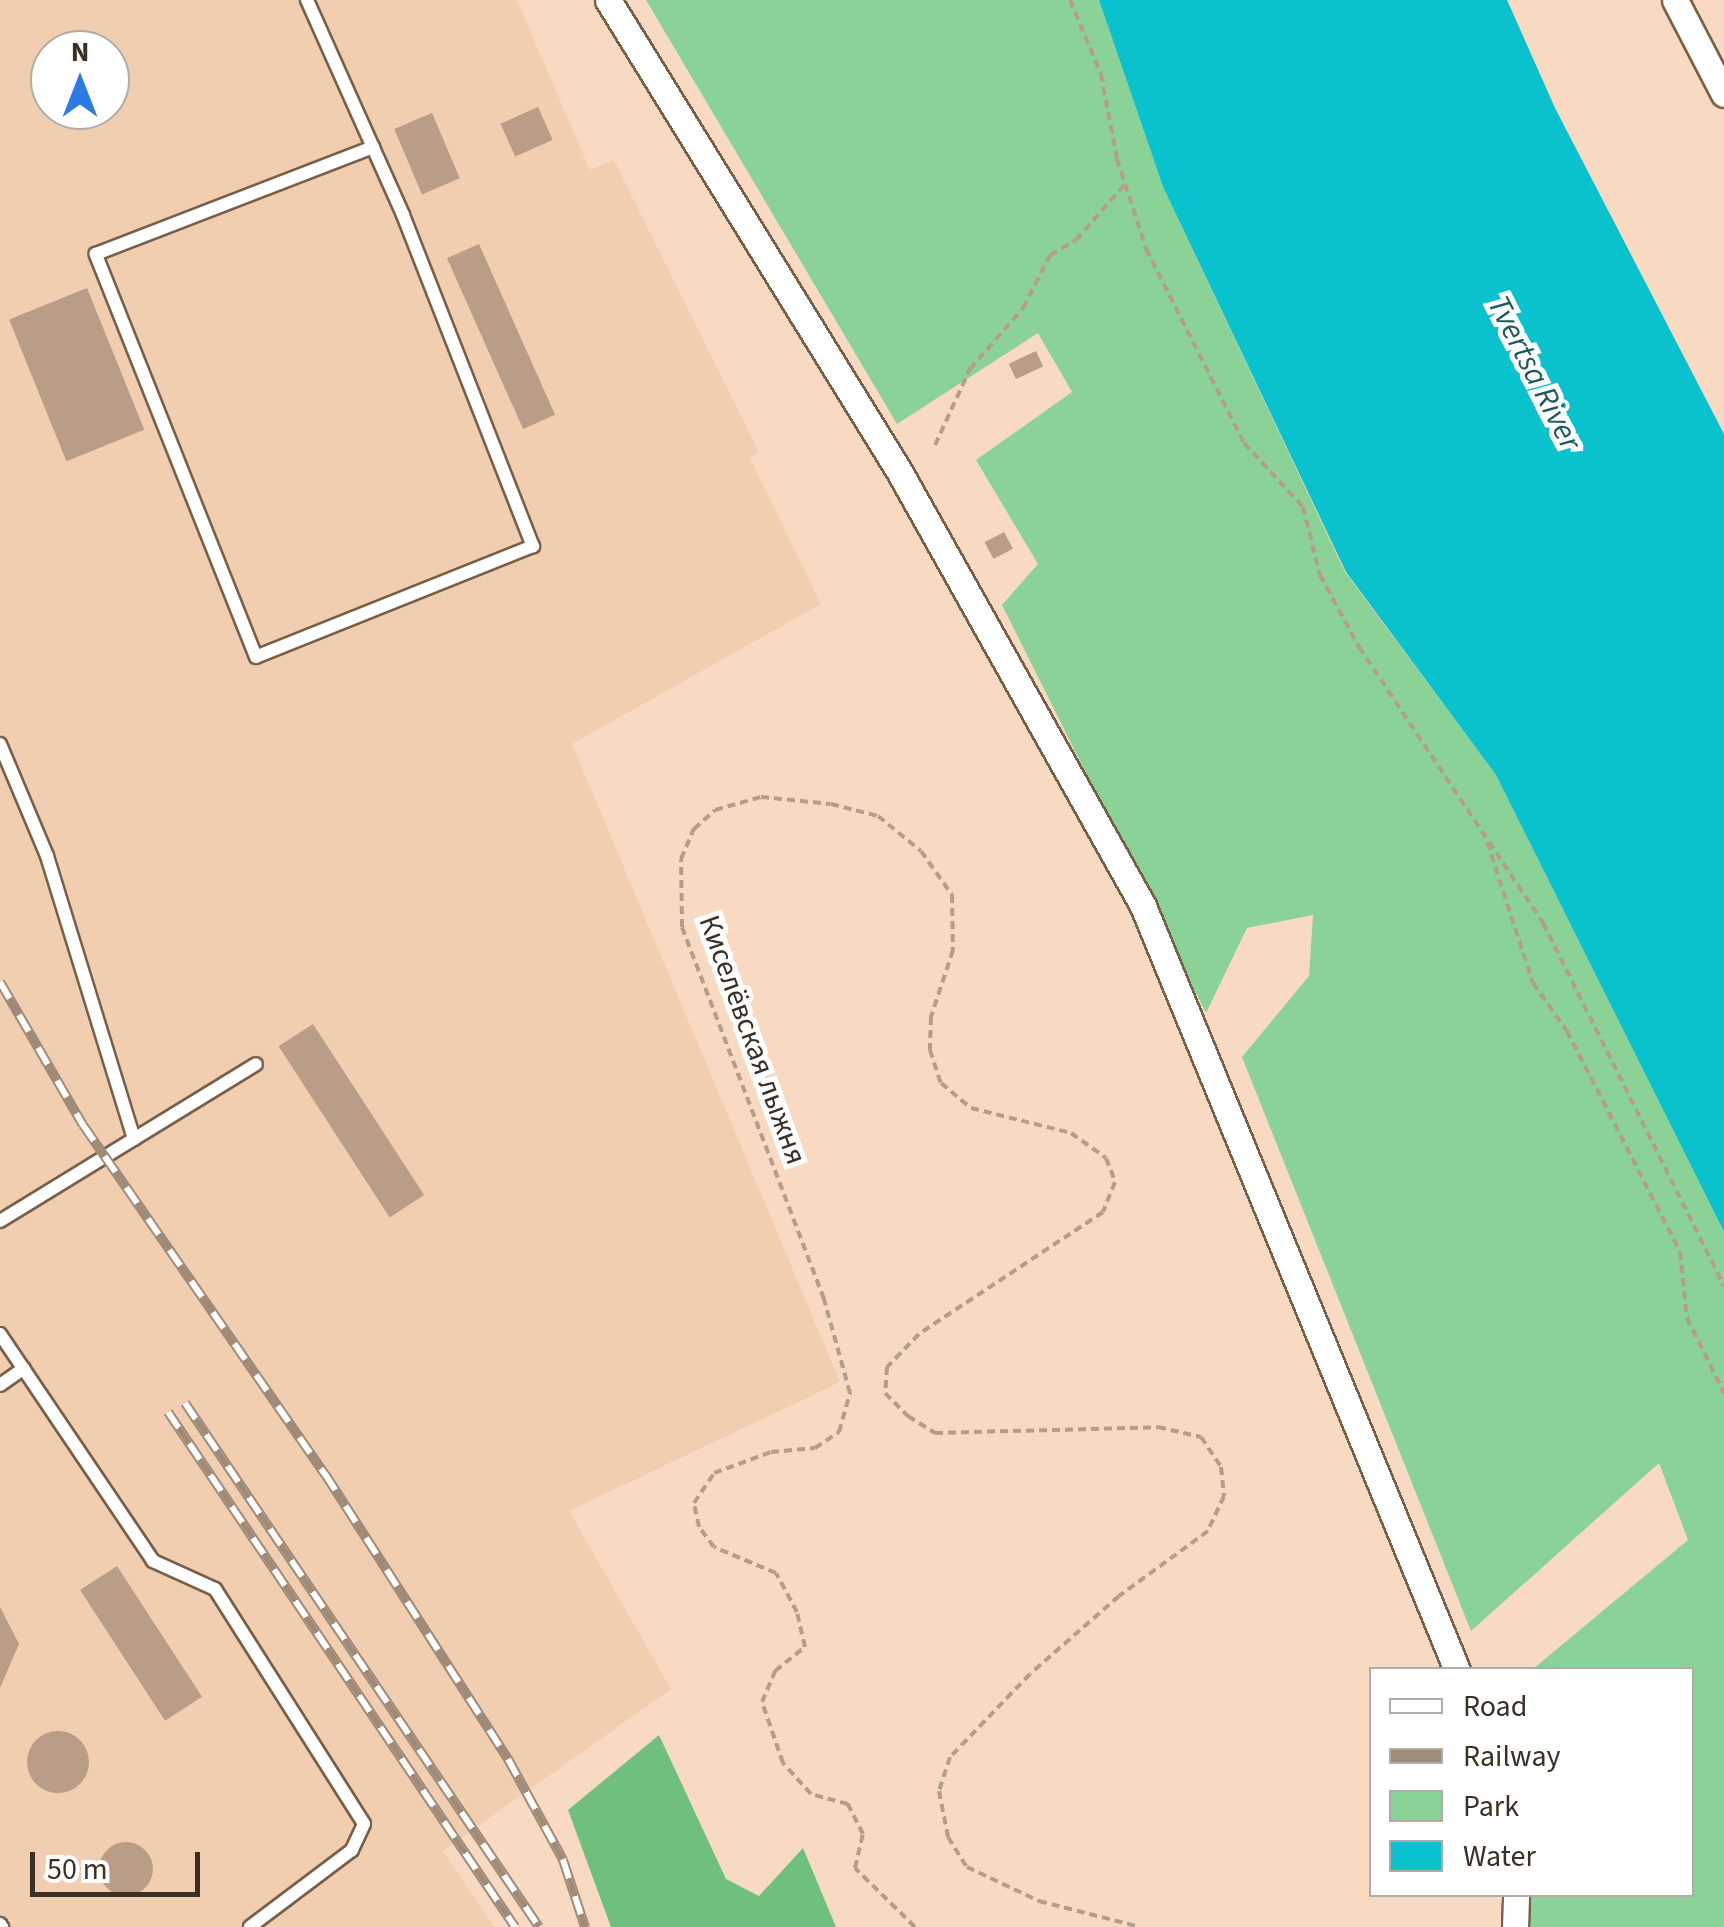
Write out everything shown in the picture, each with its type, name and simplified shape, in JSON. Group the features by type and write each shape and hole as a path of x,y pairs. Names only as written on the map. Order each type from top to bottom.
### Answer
{"street":[{"path":"608,0 899,472 1143,906 1456,1667"},
{"path":"1675,0 1724,94"},
{"path":"1515,1927 1516,1897"}],"lane":[{"path":"308,0 372,147 533,546 256,657 96,254 372,147"},
{"path":"0,744 47,856 134,1139"},
{"path":"0,1220 256,1064"},
{"path":"0,1334 154,1561 214,1589 364,1824 352,1850 250,1927"},
{"path":"0,1386 24,1368"}],"path":[{"path":"1070,0 1101,74 1125,184 1146,249 1244,443 1303,507 1328,590 1360,647 1543,922 1724,1286"},
{"path":"935,446 970,369 1023,308 1050,256 1076,240 1125,184"},
{"name":"Киселёвская лыжня","path":"915,1927 854,1868 864,1834 848,1804 811,1794 783,1763 762,1702 775,1671 805,1647 797,1612 776,1573 714,1547 699,1527 694,1502 714,1474 771,1452 815,1448 840,1432 850,1393 824,1299 682,927 681,859 694,829 715,810 760,797 830,804 878,816 921,851 952,895 953,950 931,1017 930,1050 940,1083 971,1108 1071,1134 1106,1158 1116,1182 1103,1212 919,1334 888,1367 885,1393 908,1416 935,1433 1158,1427 1202,1437 1221,1468 1224,1496 1208,1531 1119,1596 1030,1674 950,1757 939,1791 948,1837 967,1867 1039,1901 1140,1927"},
{"path":"1482,832 1506,892 1533,984 1567,1031 1680,1252 1687,1318 1724,1393"}],"shaded area":[{"path":"0,0 517,0 590,170 614,160 759,452 750,458 821,604 572,744 840,1382 569,1511 671,1689 443,1851 494,1927 0,1927"}],"green space":[{"path":"646,0 1099,0 1163,187 1345,572 1496,775 1724,1232 1724,1927 1529,1927 1531,1897 1694,1897 1694,1667 1535,1667 1688,1540 1659,1463 1471,1631 1242,1057 1309,976 1313,915 1247,928 1206,1013 1002,605 1038,564 976,460 1072,392 1038,333 897,424"},
{"path":"659,1735 726,1879 759,1896 803,1848 836,1927 611,1927 568,1810"}],"water":[{"name":"Tvertsa River","path":"1099,0 1507,0 1555,108 1724,434 1724,1232 1496,775 1346,572 1163,187"}],"building":[{"path":"538,107 553,140 515,157 501,124"},
{"path":"432,113 460,178 422,194 394,129"},
{"path":"479,244 555,415 523,429 447,258"},
{"path":"87,288 144,430 66,461 9,319"},
{"path":"1036,351 1043,366 1016,379 1009,364"},
{"path":"1004,532 1013,549 993,559 985,542"},
{"path":"313,1024 424,1195 390,1217 279,1046"},
{"path":"117,1566 202,1697 165,1721 80,1590"},
{"path":"0,1607 19,1644 0,1688"},
{"path":"58,1731 80,1740 89,1762 80,1784 58,1793 36,1784 27,1762 36,1740"},
{"path":"126,1842 145,1850 153,1869 145,1888 126,1896 107,1888 99,1869 107,1850"}],"railway":[{"path":"0,982 83,1125 325,1474 508,1759 563,1860 585,1927"},
{"path":"185,1403 539,1927"},
{"path":"168,1412 515,1927"}]}
